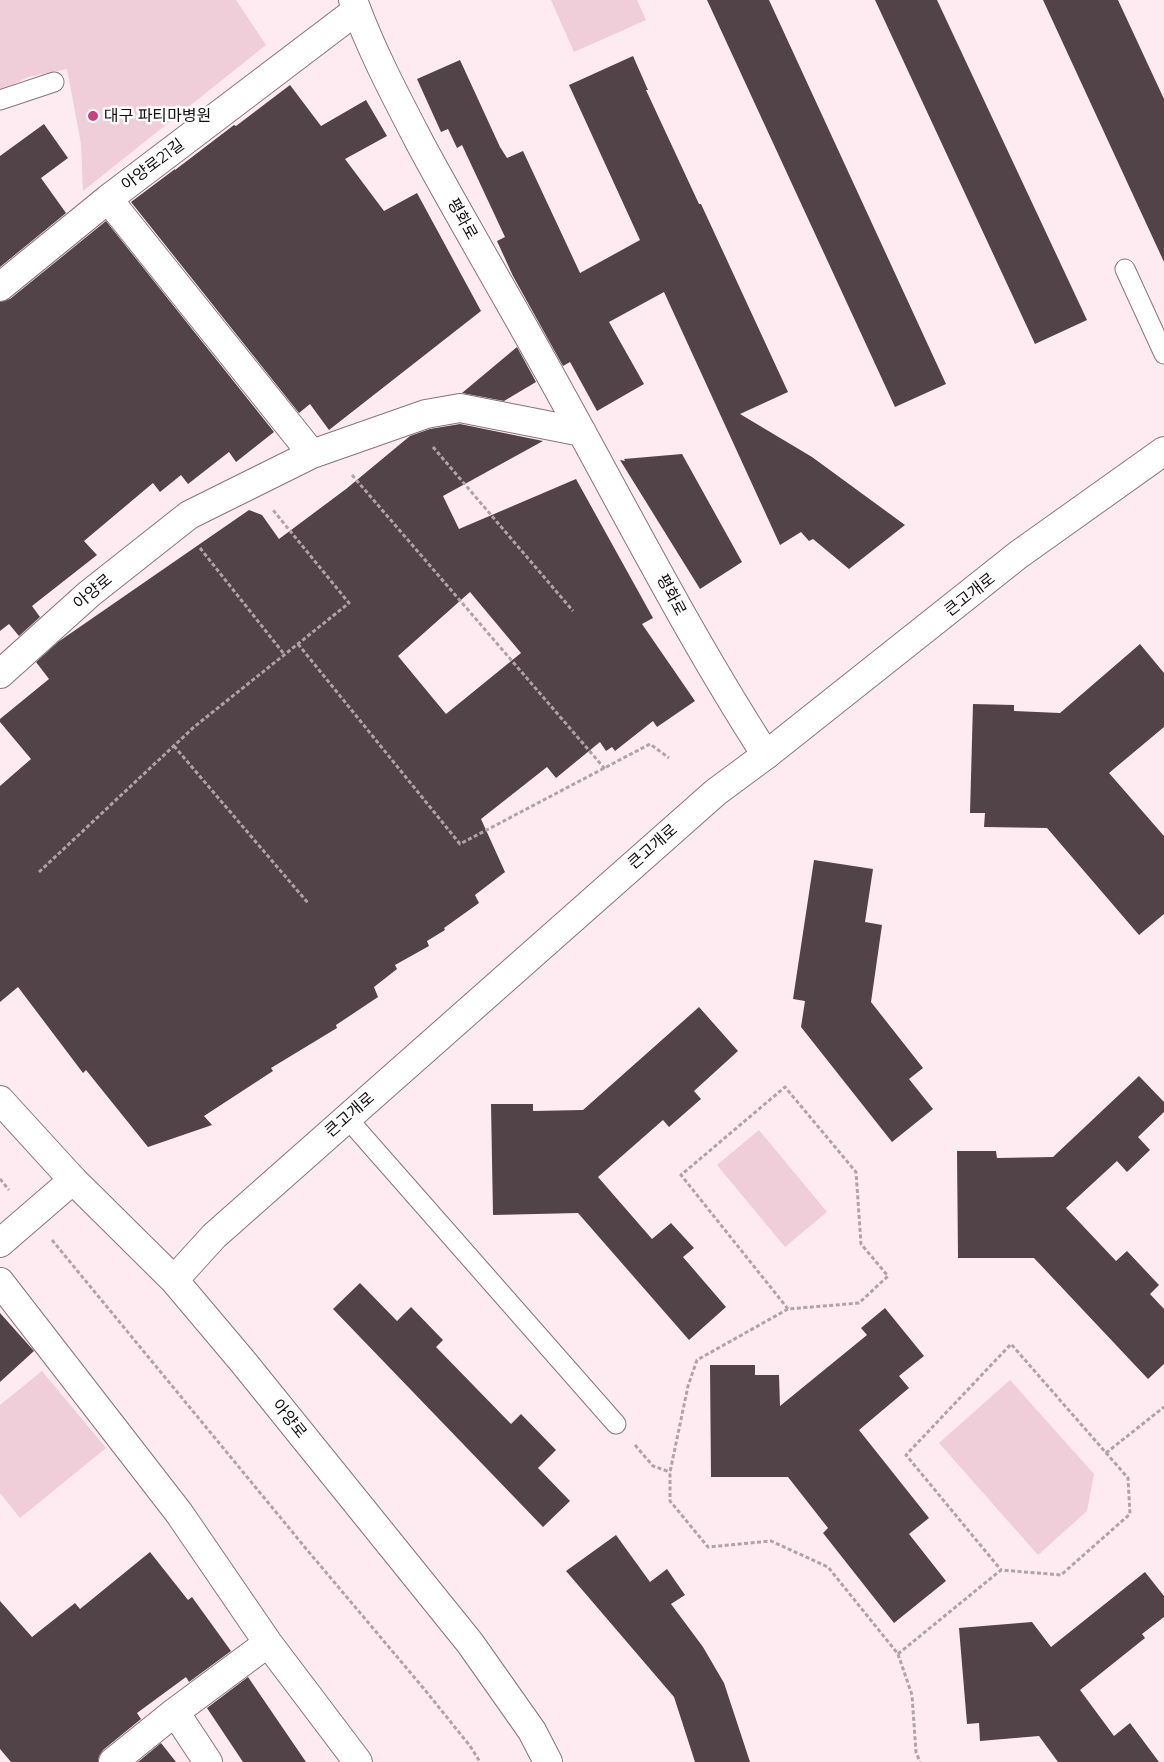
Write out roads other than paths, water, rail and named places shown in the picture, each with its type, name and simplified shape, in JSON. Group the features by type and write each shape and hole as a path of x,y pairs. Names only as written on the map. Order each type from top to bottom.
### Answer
{"street":[{"name":"아양로21길","path":"0,287 108,199 355,5"},
{"name":"평화로","path":"355,5 383,73 436,171 692,634 733,704 766,755"},
{"path":"108,199 321,451 426,414 460,408 582,432"},
{"name":"아양로","path":"0,674 89,594 184,518 321,451"},
{"name":"큰고개로","path":"174,1280 214,1236 705,802 1018,556 1164,451"},
{"name":"아양로","path":"0,1100 73,1180 174,1280 244,1363 470,1643 532,1731 548,1762"},
{"path":"0,1243 73,1180"},
{"path":"0,1282 180,1513 268,1643 358,1762"},
{"path":"113,1762 175,1712 268,1643"},
{"path":"175,1712 208,1762"}],"lane":[{"path":"0,100 54,82"},
{"path":"1125,269 1164,354"},
{"path":"347,1118 616,1424"}],"place":[{"name":"대구 파티마병원","path":"93,116"}]}
